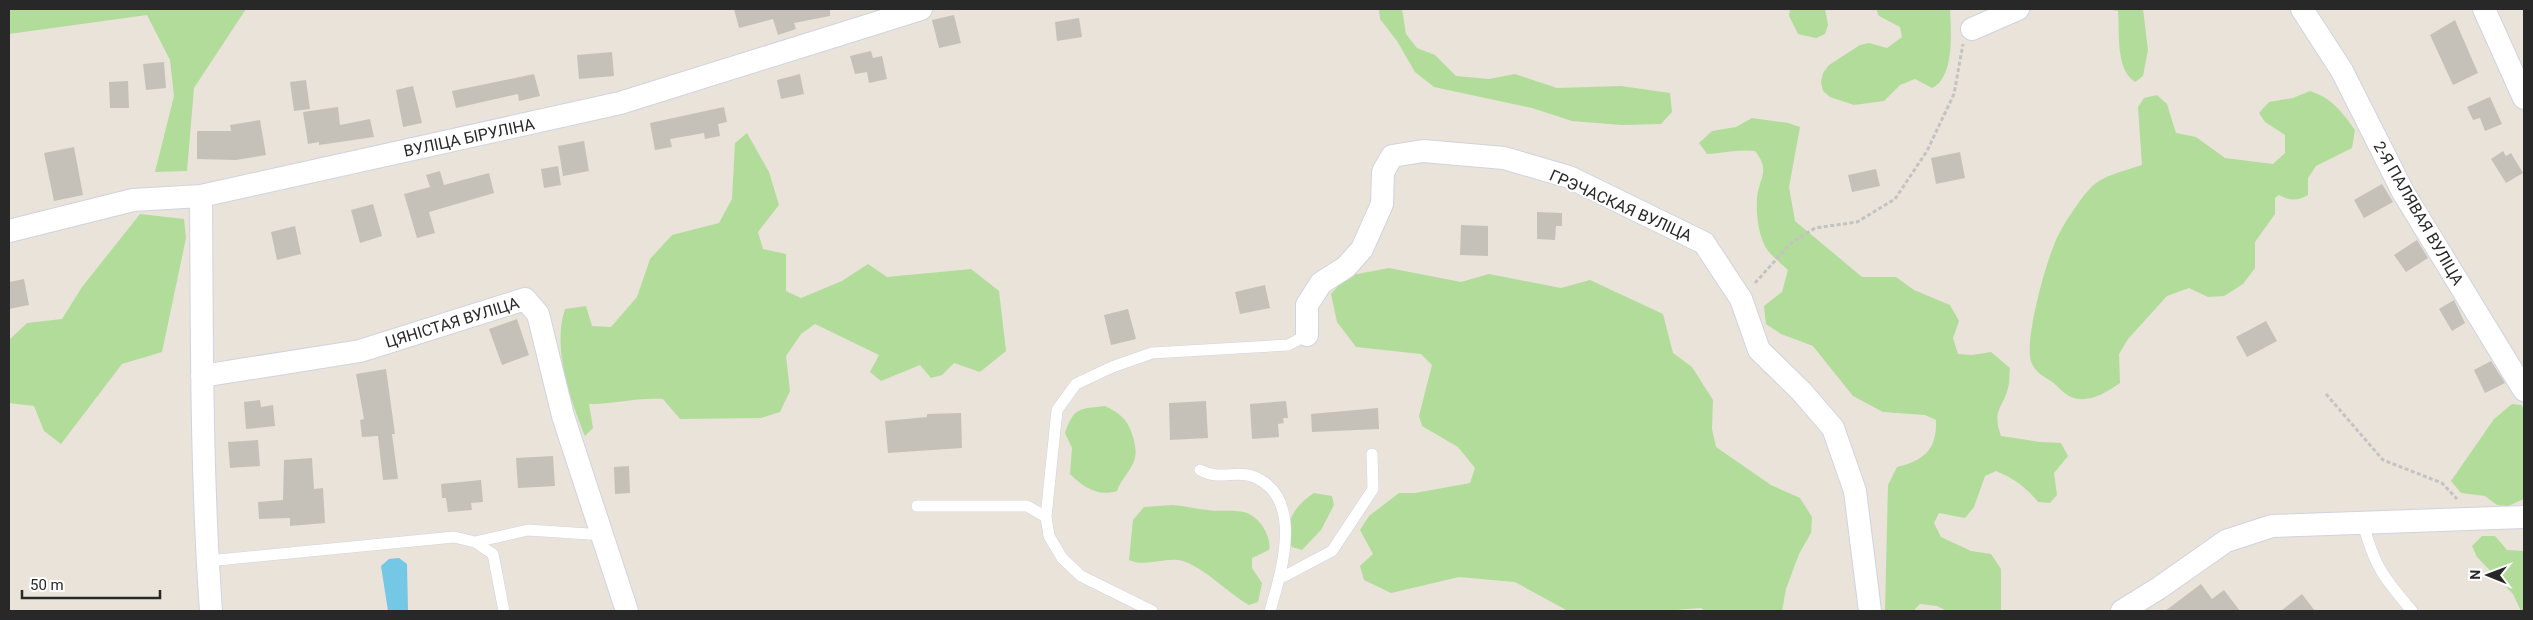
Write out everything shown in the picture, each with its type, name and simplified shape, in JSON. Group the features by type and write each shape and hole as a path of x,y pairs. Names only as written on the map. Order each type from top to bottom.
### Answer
{"street":[{"name":"ВУЛІЦА БІРУЛІНА","path":"9,230 133,200 201,196 620,103 921,9"},
{"path":"1972,29 2018,9"},
{"name":"2-Я ПАЛЯВАЯ ВУЛІЦА","path":"2302,9 2342,71 2403,192 2524,390"},
{"path":"2484,9 2524,98"},
{"name":"ГРЭЧАСКАЯ ВУЛІЦА","path":"1307,335 1307,305 1321,283 1346,267 1362,249 1382,204 1383,172 1392,156 1423,151 1504,158 1569,178 1704,243 1741,299 1758,350 1801,391 1833,428 1855,491 1870,611"},
{"path":"201,196 202,376 207,561 211,611"},
{"name":"ЦЯНІСТАЯ ВУЛІЦА","path":"202,376 360,350 525,299 538,314 563,416 604,535 627,611"},
{"path":"2122,611 2159,588 2226,541 2272,526 2524,517"}],"lane":[{"path":"1152,611 1081,576 1062,558 1049,536 1046,517 1057,410 1076,384 1112,367 1152,353 1288,345 1307,335"},
{"path":"1279,579 1332,551 1373,489 1372,454"},
{"path":"1200,470 1210,476 1251,476 1262,481 1275,494 1283,512 1286,553 1270,611"},
{"path":"917,506 1027,506 1046,517"},
{"path":"2363,523 2372,556 2386,581 2412,611"},
{"path":"475,542 528,530 604,535"},
{"path":"207,561 454,537 475,542 493,554 504,611"}],"path":[{"path":"1741,299 1791,243 1815,228 1857,222 1895,199 1927,151 1954,94 1960,47 1972,29"},
{"path":"2326,394 2383,460 2442,484 2476,519"}],"green space":[{"path":"9,9 246,9 194,88 187,171 155,172 174,96 170,60 147,15 9,34"},
{"path":"1379,9 1402,9 1406,34 1417,48 1435,55 1456,76 1489,79 1515,74 1557,88 1621,86 1670,93 1672,112 1661,124 1622,125 1572,121 1532,108 1434,87 1415,72 1397,41 1380,19"},
{"path":"1790,9 1825,9 1828,25 1825,34 1816,38 1798,34 1789,16"},
{"path":"1876,9 1950,9 1951,41 1945,74 1932,88 1915,79 1900,85 1884,101 1854,105 1830,97 1823,91 1821,82 1823,73 1829,65 1860,45 1869,43 1887,48 1902,37 1900,27 1879,16"},
{"path":"2109,9 2143,9 2148,50 2143,76 2135,82 2124,69 2121,60 2118,11"},
{"path":"2310,91 2330,102 2350,123 2355,130 2352,148 2316,166 2308,178 2308,195 2297,199 2290,199 2279,195 2275,198 2275,214 2255,242 2255,268 2243,284 2224,296 2208,297 2189,288 2167,296 2128,339 2119,354 2120,383 2096,397 2080,399 2072,397 2040,374 2032,364 2030,338 2049,258 2060,232 2082,199 2096,183 2118,172 2142,165 2138,107 2144,98 2157,95 2167,104 2176,133 2196,137 2225,158 2273,164 2285,153 2285,135 2265,122 2259,113 2269,102 2293,98"},
{"path":"1752,118 1788,123 1800,127 1789,187 1795,221 1862,277 1896,277 1914,290 1950,305 1959,321 1953,338 1958,354 1972,355 1991,352 2010,368 2009,386 1997,421 2001,436 2061,443 2068,456 2054,473 2057,495 2050,503 2038,502 2019,484 1996,471 1985,476 1974,507 1965,518 1939,513 1934,523 1941,537 1971,551 1991,554 2001,569 2001,611 1947,611 1937,606 1920,604 1913,611 1885,611 1888,485 1897,467 1915,461 1927,452 1934,439 1936,420 1925,415 1883,412 1853,396 1813,346 1781,334 1766,324 1764,306 1782,292 1788,270 1768,251 1760,233 1757,198 1763,169 1760,158 1755,151 1707,154 1699,143 1712,131 1736,127"},
{"path":"747,133 769,172 779,205 758,232 763,249 786,254 786,291 801,298 842,281 868,264 887,277 971,269 999,291 1006,351 980,372 954,363 942,375 931,378 920,365 881,381 870,372 879,355 815,324 801,334 786,356 790,391 780,412 761,418 680,419 663,399 589,404 593,428 585,436 564,373 561,340 565,309 586,306 592,326 611,327 637,297 650,259 672,235 719,223 732,199 735,143"},
{"path":"140,214 184,219 186,238 162,352 122,364 61,444 44,431 34,406 9,403 9,340 27,323 62,319 82,287"},
{"path":"1389,268 1461,282 1489,274 1561,288 1590,280 1663,314 1673,353 1692,367 1713,400 1712,429 1716,447 1771,485 1800,498 1812,517 1811,533 1799,554 1786,589 1782,611 1705,611 1701,608 1662,611 1568,611 1515,582 1459,577 1391,593 1364,580 1360,566 1373,554 1360,530 1369,516 1399,493 1415,493 1470,483 1475,468 1458,447 1422,426 1419,416 1432,365 1421,354 1356,347 1337,322 1331,294 1347,276"},
{"path":"2512,404 2521,405 2524,409 2524,499 2508,506 2497,505 2485,496 2461,493 2451,481 2494,419"},
{"path":"1105,406 1125,421 1136,450 1132,465 1117,491 1110,493 1091,490 1070,474 1072,448 1065,433 1071,418 1079,411"},
{"path":"1314,493 1332,496 1334,505 1321,530 1302,550 1292,547 1289,531 1292,516 1301,503"},
{"path":"1173,505 1213,511 1243,512 1252,515 1260,523 1269,539 1269,550 1252,558 1252,568 1262,583 1258,602 1249,605 1200,569 1183,561 1170,560 1142,563 1129,560 1133,520 1144,507"},
{"path":"2482,536 2495,536 2507,550 2524,551 2524,611 2521,611 2513,594 2477,557 2472,546"}],"water":[{"path":"399,558 407,564 408,611 388,611 381,566 389,559"}],"building":[{"path":"734,9 830,9 830,16 794,23 796,29 778,35 773,19 739,28"},
{"path":"954,15 961,43 939,48 932,20"},
{"path":"1079,18 1082,37 1057,41 1055,22"},
{"path":"2455,20 2478,73 2453,85 2430,35"},
{"path":"871,51 873,58 882,56 887,79 869,83 867,72 855,74 850,56"},
{"path":"612,52 614,76 579,79 577,55"},
{"path":"164,62 166,88 146,90 143,64"},
{"path":"534,74 540,96 519,101 518,94 456,108 452,91"},
{"path":"800,74 804,94 781,99 777,80"},
{"path":"306,80 310,109 294,111 290,82"},
{"path":"128,81 129,108 110,108 109,82"},
{"path":"413,86 422,123 403,127 396,90"},
{"path":"2490,97 2502,124 2485,131 2480,118 2473,120 2467,107"},
{"path":"338,107 340,125 370,119 374,137 319,145 319,142 308,144 303,112"},
{"path":"724,107 727,122 718,124 720,136 705,139 704,133 670,139 672,147 655,150 650,123"},
{"path":"260,120 266,155 236,160 197,159 197,131 231,131 230,125"},
{"path":"584,141 589,171 563,176 558,146"},
{"path":"74,147 83,195 54,201 44,153"},
{"path":"2503,151 2506,156 2511,153 2523,173 2506,183 2491,159"},
{"path":"1960,152 1965,178 1936,184 1931,158"},
{"path":"558,166 561,185 544,188 541,169"},
{"path":"1876,169 1880,186 1852,192 1848,175"},
{"path":"440,171 444,185 489,173 494,193 429,212 435,233 417,238 404,194 430,187 426,175"},
{"path":"2382,184 2393,202 2364,218 2354,200"},
{"path":"373,204 382,236 360,243 351,210"},
{"path":"1537,212 1562,213 1562,226 1556,226 1555,240 1537,239"},
{"path":"1461,225 1488,226 1488,256 1460,255"},
{"path":"295,226 301,254 277,260 271,232"},
{"path":"2417,240 2428,258 2406,272 2394,255"},
{"path":"24,279 29,305 9,309 9,282"},
{"path":"1265,285 1270,308 1240,314 1235,292"},
{"path":"2454,300 2465,323 2452,331 2439,309"},
{"path":"1128,309 1136,339 1111,345 1104,315"},
{"path":"517,319 529,355 502,365 489,329"},
{"path":"2266,321 2277,341 2247,357 2236,337"},
{"path":"2491,361 2505,383 2485,393 2474,370"},
{"path":"386,369 395,434 392,434 398,479 383,480 378,436 362,437 360,420 364,419 356,374"},
{"path":"260,400 261,407 273,405 275,426 246,429 244,402"},
{"path":"1206,401 1208,438 1170,440 1169,403"},
{"path":"1286,401 1288,418 1283,418 1284,423 1278,424 1279,437 1252,439 1250,404"},
{"path":"1378,408 1379,429 1312,432 1311,414"},
{"path":"961,413 962,448 888,453 885,421 927,417 927,414"},
{"path":"258,440 260,466 230,468 228,442"},
{"path":"553,456 555,486 518,488 516,458"},
{"path":"312,458 314,489 323,488 325,523 290,526 290,518 259,519 258,502 283,500 284,460"},
{"path":"629,466 630,493 615,494 614,467"},
{"path":"481,480 483,502 471,503 472,510 448,512 446,498 442,498 441,484"},
{"path":"2201,584 2212,599 2224,590 2240,611 2165,611"},
{"path":"2302,594 2315,611 2281,611"}]}
